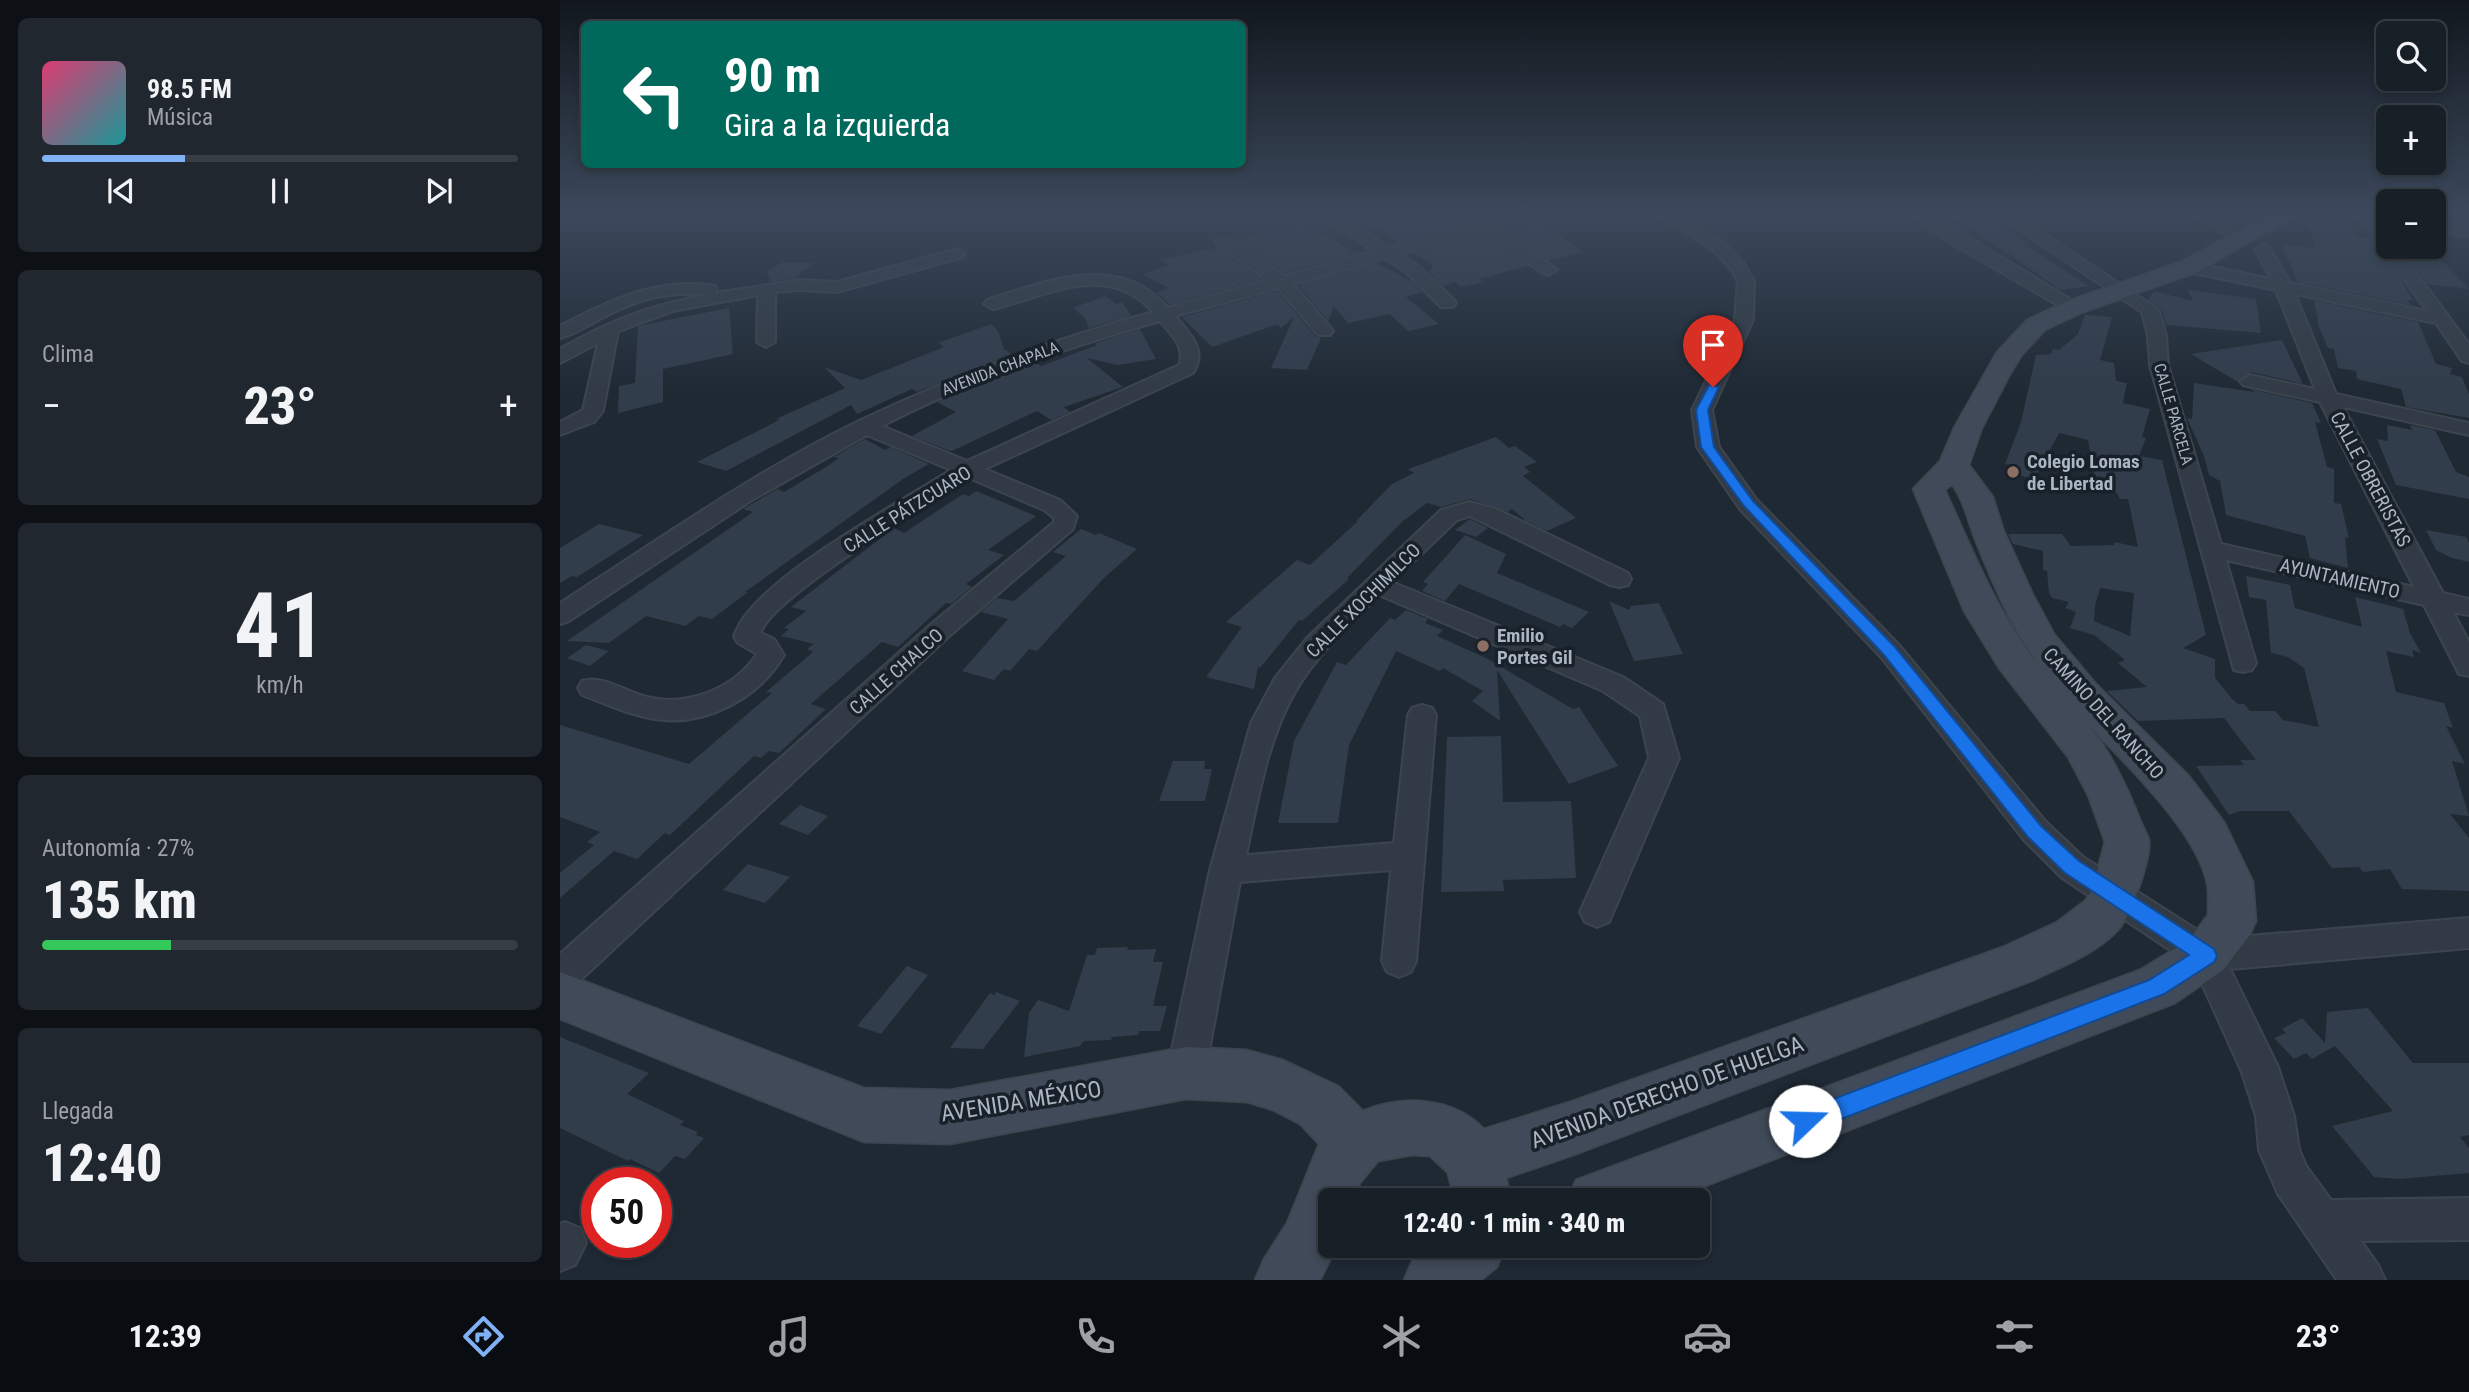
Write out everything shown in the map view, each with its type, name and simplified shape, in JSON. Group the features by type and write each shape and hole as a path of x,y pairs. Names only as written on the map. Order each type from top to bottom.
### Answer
{"main road":[{"name":"CAMINO DEL RANCHO","path":"2114,895 2127,842 2109,795 2083,747 2012,659 1982,611 1929,489 1954,465 1968,428 2010,352 2036,326 2074,307 2176,272"},
{"name":"CAMINO DEL RANCHO","path":"1954,465 1978,497 1987,529 2015,595 2040,641 2082,694 2173,788 2208,835 2230,882 2232,921 2206,956"},
{"name":"AVENIDA DERECHO DE HUELGA","path":"1511,1188 1573,1128 2017,964 2074,937 2102,916 2114,895"},
{"path":"1628,1188 2157,987 2206,956"},
{"name":"AVENIDA MÉXICO","path":"560,995 864,1115 950,1117 1185,1073 1247,1076 1283,1087 1319,1105 1356,1142"},
{"name":"AVENIDA DERECHO DE HUELGA","path":"1356,1142 1390,1131 1420,1127 1440,1130 1460,1141 1464,1188"},
{"path":"1285,1280 1308,1243 1339,1165 1356,1142"}],"street":[{"path":"560,357 610,328 640,315 715,296 767,288 846,285 894,272"},
{"path":"1267,272 1282,282 1324,331"},
{"name":"AVENIDA CHAPALA","path":"560,615 774,475 864,426 1002,366 1163,313 1318,272"},
{"path":"1414,272 1447,303"},
{"path":"1741,272 1746,281 1744,320 1702,410 1708,447 1748,503 1890,651 2035,831 2072,867 2206,956 2259,1067 2275,1116 2279,1150 2292,1180 2363,1280"},
{"path":"2013,272 2074,307"},
{"path":"2094,272 2124,291"},
{"path":"2212,272 2440,319"},
{"name":"CALLE OBRERISTAS","path":"2275,272 2328,398 2469,667"},
{"path":"2406,272 2469,357"},
{"path":"993,304 1077,281 1111,282"},
{"name":"CALLE PÁTZCUARO","path":"592,688 656,710 697,708 726,696 763,669 771,655 765,645 747,637 750,625 765,607 820,563 970,468 1186,369 1191,361 1191,350 1163,313 1134,287 1111,282"},
{"path":"560,333 609,307 655,289 691,287 709,290 715,296"},
{"path":"766,342 767,288"},
{"name":"CALLE PARCELA","path":"2124,291 2150,310 2157,336 2159,365 2243,663"},
{"path":"560,429 587,418 593,411 610,328"},
{"path":"2250,381 2469,429"},
{"name":"CALLE CHALCO","path":"560,977 938,632 1065,524 1066,516 1052,505 970,468 864,426"},
{"name":"CALLE XOCHIMILCO","path":"1185,1073 1226,870 1265,723 1284,685 1316,644 1449,515 1469,509 1488,514 1619,579"},
{"name":"AYUNTAMIENTO","path":"2211,549 2469,607"},
{"path":"1375,584 1613,684 1653,711 1664,758 1597,912"},
{"path":"1399,961 1422,715"},
{"path":"1226,870 1408,855"},
{"path":"2206,956 2469,933"},
{"path":"2321,1221 2469,1219"}],"building":[{"path":"767,272 802,272 794,278 770,282"},
{"path":"1150,272 1251,272 1262,279 1170,305 1157,292 1168,288 1143,274"},
{"path":"1345,272 1393,272 1413,282 1422,292 1406,297 1439,324 1408,331 1390,314 1348,323 1334,307 1328,321 1298,285"},
{"path":"1429,272 1506,272 1479,279 1483,282 1460,287 1455,282 1443,286"},
{"path":"2034,272 2067,272 2089,286 2061,290"},
{"path":"2293,272 2395,272 2413,300 2408,300 2410,305 2298,282"},
{"path":"2419,272 2453,272 2469,289 2428,284"},
{"path":"2188,290 2256,299 2261,333 2166,325 2162,309 2148,300 2154,291 2193,301"},
{"path":"1277,291 1316,337 1321,338 1307,370 1271,368 1294,317 1281,328 1278,324 1212,347 1182,317"},
{"path":"1105,296 1116,304 1122,302 1131,316 1089,328 1085,318 1073,308"},
{"path":"2306,299 2418,322 2436,364 2452,368 2450,374 2462,377 2469,394 2469,418 2406,407 2401,389 2357,379 2356,371 2338,368 2334,349 2328,348 2319,327 2314,301"},
{"path":"729,308 733,354 663,369 663,402 618,413 619,386 635,383 638,326"},
{"path":"2085,315 2112,317 2100,360 2114,363 2116,381 2127,383 2123,403 2150,409 2142,437 2146,438 2139,456 2162,460 2206,635 2183,648 2215,659 2215,678 2232,699 2238,704 2244,704 2250,711 2275,711 2283,720 2319,727 2304,668 2288,657 2271,653 2266,600 2249,597 2246,576 2290,585 2295,608 2362,627 2355,597 2403,609 2410,633 2421,653 2412,650 2414,657 2386,651 2396,692 2444,703 2453,728 2446,726 2465,764 2452,761 2469,816 2450,814 2469,838 2469,891 2402,889 2390,869 2363,872 2359,867 2332,868 2289,811 2240,811 2229,815 2196,766 2244,765 2240,760 2256,760 2224,718 2138,721 2107,691 2147,687 2118,663 2125,660 2094,635 2070,628 2076,612 2065,608 2069,602 2052,598 2049,593 2047,571 2043,570 2043,551 2013,544 2008,534 2062,534 2071,546 2114,545 2114,542 2138,547 2128,499 2120,499 2117,493 2097,488 2088,440 2059,433 2034,479 2010,473 2010,465 2005,464 2021,422 2036,355 2051,354 2053,349 2059,350 2078,334","holes":["2100,588 2134,593 2130,636 2094,621"]},
{"path":"991,324 998,331 1004,349 1012,354 917,392 912,389 857,414 851,405 726,471 697,462 779,420 776,419 845,388 824,367 861,380 944,347 938,343"},
{"path":"1140,329 1156,359 1118,365 1087,358 1123,387 1064,407 1070,412 1051,420 1037,411 950,451 912,436 956,412 937,402 1019,369 1037,363 1041,366 1097,345 1096,343"},
{"path":"2282,340 2303,384 2251,372 2238,382 2191,354"},
{"path":"2194,383 2255,392 2250,389 2312,403 2321,423 2315,422 2327,467 2334,469 2334,503 2341,504 2349,538 2345,537 2348,568 2310,558 2305,536 2226,515 2220,481 2209,475 2204,456 2187,418 2192,419"},
{"path":"2387,425 2412,430 2410,425 2435,430 2456,472 2469,477 2469,499 2396,485 2377,439 2388,441"},
{"path":"1496,437 1509,448 1515,446 1537,462 1524,467 1530,472 1523,476 1576,518 1547,531 1526,521 1512,509 1508,512 1470,499 1441,507 1427,503 1403,521 1347,578 1349,579 1302,621 1299,620 1260,668 1258,667 1254,689 1206,677 1242,627 1226,622 1297,560 1310,565 1358,521 1392,484 1414,473 1408,469"},
{"path":"865,439 885,450 890,447 929,464 903,479 745,592 748,592 712,619 699,616 685,626 646,616 609,643 567,641 753,512 743,509 777,489 784,492"},
{"path":"976,491 1036,516 988,550 1004,555 966,584 972,587 951,604 946,603 898,647 882,642 811,704 826,709 779,753 769,751 761,758 754,756 670,835 665,833 637,859 614,851 560,898 560,873 594,845 587,842 600,832 560,817 560,725 689,764 772,693 766,692 813,652 807,649 814,644 781,636 789,629 784,628 806,611 791,607 894,528 904,533 963,494 969,496"},
{"path":"1470,519 1488,528 1476,537 1455,530"},
{"path":"599,524 643,535 577,577 572,576 560,583 560,548"},
{"path":"1081,529 1096,535 1099,533 1137,549 1105,577 1037,651 1029,649 1010,671 1004,669 994,680 962,671 1008,619 981,612 997,598 1014,601 1066,556 1053,552"},
{"path":"2426,530 2466,537 2469,543 2469,562 2436,550"},
{"path":"1465,535 1506,554 1497,573 1589,612 1572,628 1563,624 1560,627 1459,584 1445,601 1422,591 1428,584 1423,582"},
{"path":"1609,601 1629,610 1631,606 1659,603 1683,654 1634,661"},
{"path":"1406,610 1428,619 1425,623 1443,630 1437,636 1486,658 1573,709 1579,707 1618,766 1569,784 1497,670 1500,721 1472,701 1483,691 1443,668 1440,671 1396,651 1349,745 1338,823 1278,823 1294,741 1337,662 1346,665 1390,618 1395,620"},
{"path":"586,645 609,651 590,666 567,658"},
{"path":"1501,736 1503,802 1571,801 1576,878 1503,880 1504,891 1441,892 1447,737"},
{"path":"1173,761 1205,761 1204,769 1212,769 1205,801 1159,801"},
{"path":"800,805 828,816 808,835 779,824"},
{"path":"748,864 790,877 765,903 723,890"},
{"path":"1128,947 1127,950 1156,949 1153,962 1163,962 1153,1006 1167,1006 1160,1031 1139,1031 1138,1035 1112,1037 1111,1040 1084,1041 1080,1046 1024,1057 1029,1013 1038,1000 1069,1011 1087,955 1095,955 1097,948"},
{"path":"907,966 928,975 881,1034 857,1026"},
{"path":"996,992 1020,1001 983,1049 950,1048 990,993 994,995"},
{"path":"2368,1008 2413,1063 2469,1063 2469,1135 2460,1137 2469,1148 2469,1173 2399,1179 2374,1177 2332,1126 2393,1111 2335,1046 2312,1059 2306,1053 2294,1059 2274,1038 2286,1033 2282,1029 2302,1018 2325,1043 2327,1012"},
{"path":"560,1037 649,1073 627,1094 684,1121 680,1125 698,1132 696,1135 704,1138 685,1159 675,1156 665,1167 647,1167 630,1159 628,1161 560,1128"}],"place":[{"name":"Colegio Lomas de Libertad","path":"2013,472"},
{"name":"Emilio Portes Gil","path":"1483,646"}],"route":[{"path":"1713,387 1702,410 1708,447 1748,503 1890,651 2035,831 2072,867 2206,956 2157,987 1805,1121"}]}
